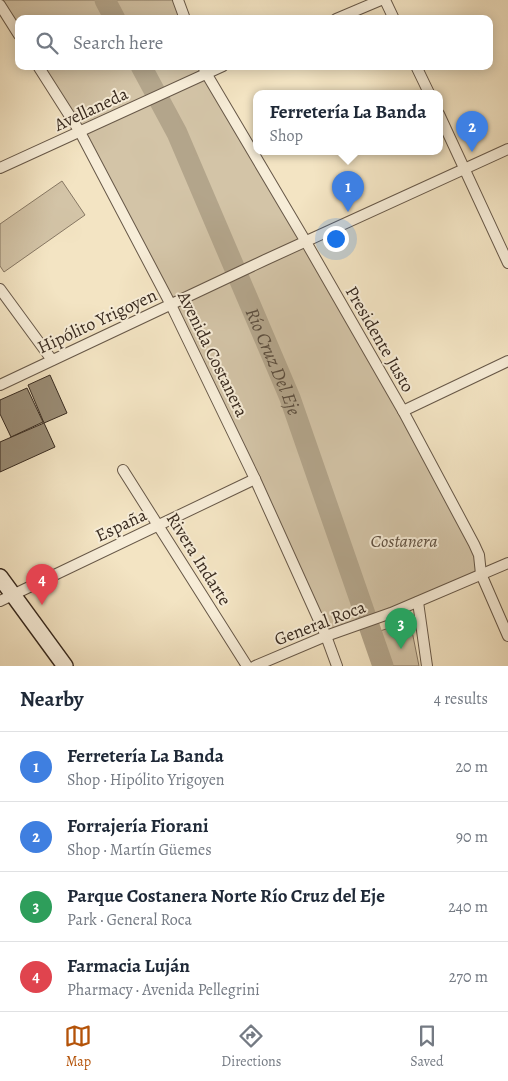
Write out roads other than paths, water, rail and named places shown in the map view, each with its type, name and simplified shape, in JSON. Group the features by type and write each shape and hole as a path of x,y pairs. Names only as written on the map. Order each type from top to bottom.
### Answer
{"street":[{"path":"178,0 184,15"},
{"path":"345,15 380,0"},
{"path":"385,0 392,15"},
{"path":"0,5 15,29"},
{"name":"Avenida Costanera","path":"41,70 80,132 171,305 255,479 326,636 337,666"},
{"name":"Avellaneda","path":"0,168 196,79 204,70"},
{"name":"Presidente Justo","path":"204,70 253,153"},
{"path":"418,70 428,90"},
{"path":"443,122 508,264"},
{"name":"Hipólito Yrigoyen","path":"0,385 265,260 508,149"},
{"name":"Presidente Justo","path":"254,155 403,411 480,555 481,574 508,636"},
{"path":"0,289 52,360"},
{"path":"403,411 508,362"},
{"name":"Rivera Indarte","path":"123,470 247,666"},
{"name":"España","path":"7,598 255,479"},
{"name":"General Roca","path":"255,666 326,636 391,613 508,563"},
{"path":"0,577 7,598 65,666"},
{"path":"418,602 427,666"}],"waterway":[{"name":"Río Cruz Del Eje","path":"105,0 113,15"},
{"name":"Río Cruz Del Eje","path":"143,70 177,133 290,398 383,666"}],"place":[{"name":"Forrajería Fiorani","path":"472,152"},
{"name":"Ferretería La Banda","path":"348,212"},
{"name":"Farmacia Luján","path":"42,605"},
{"name":"Parque Costanera Norte Río Cruz del Eje","path":"401,649"}],"park label":[{"name":"Costanera","path":"404,541"}]}
